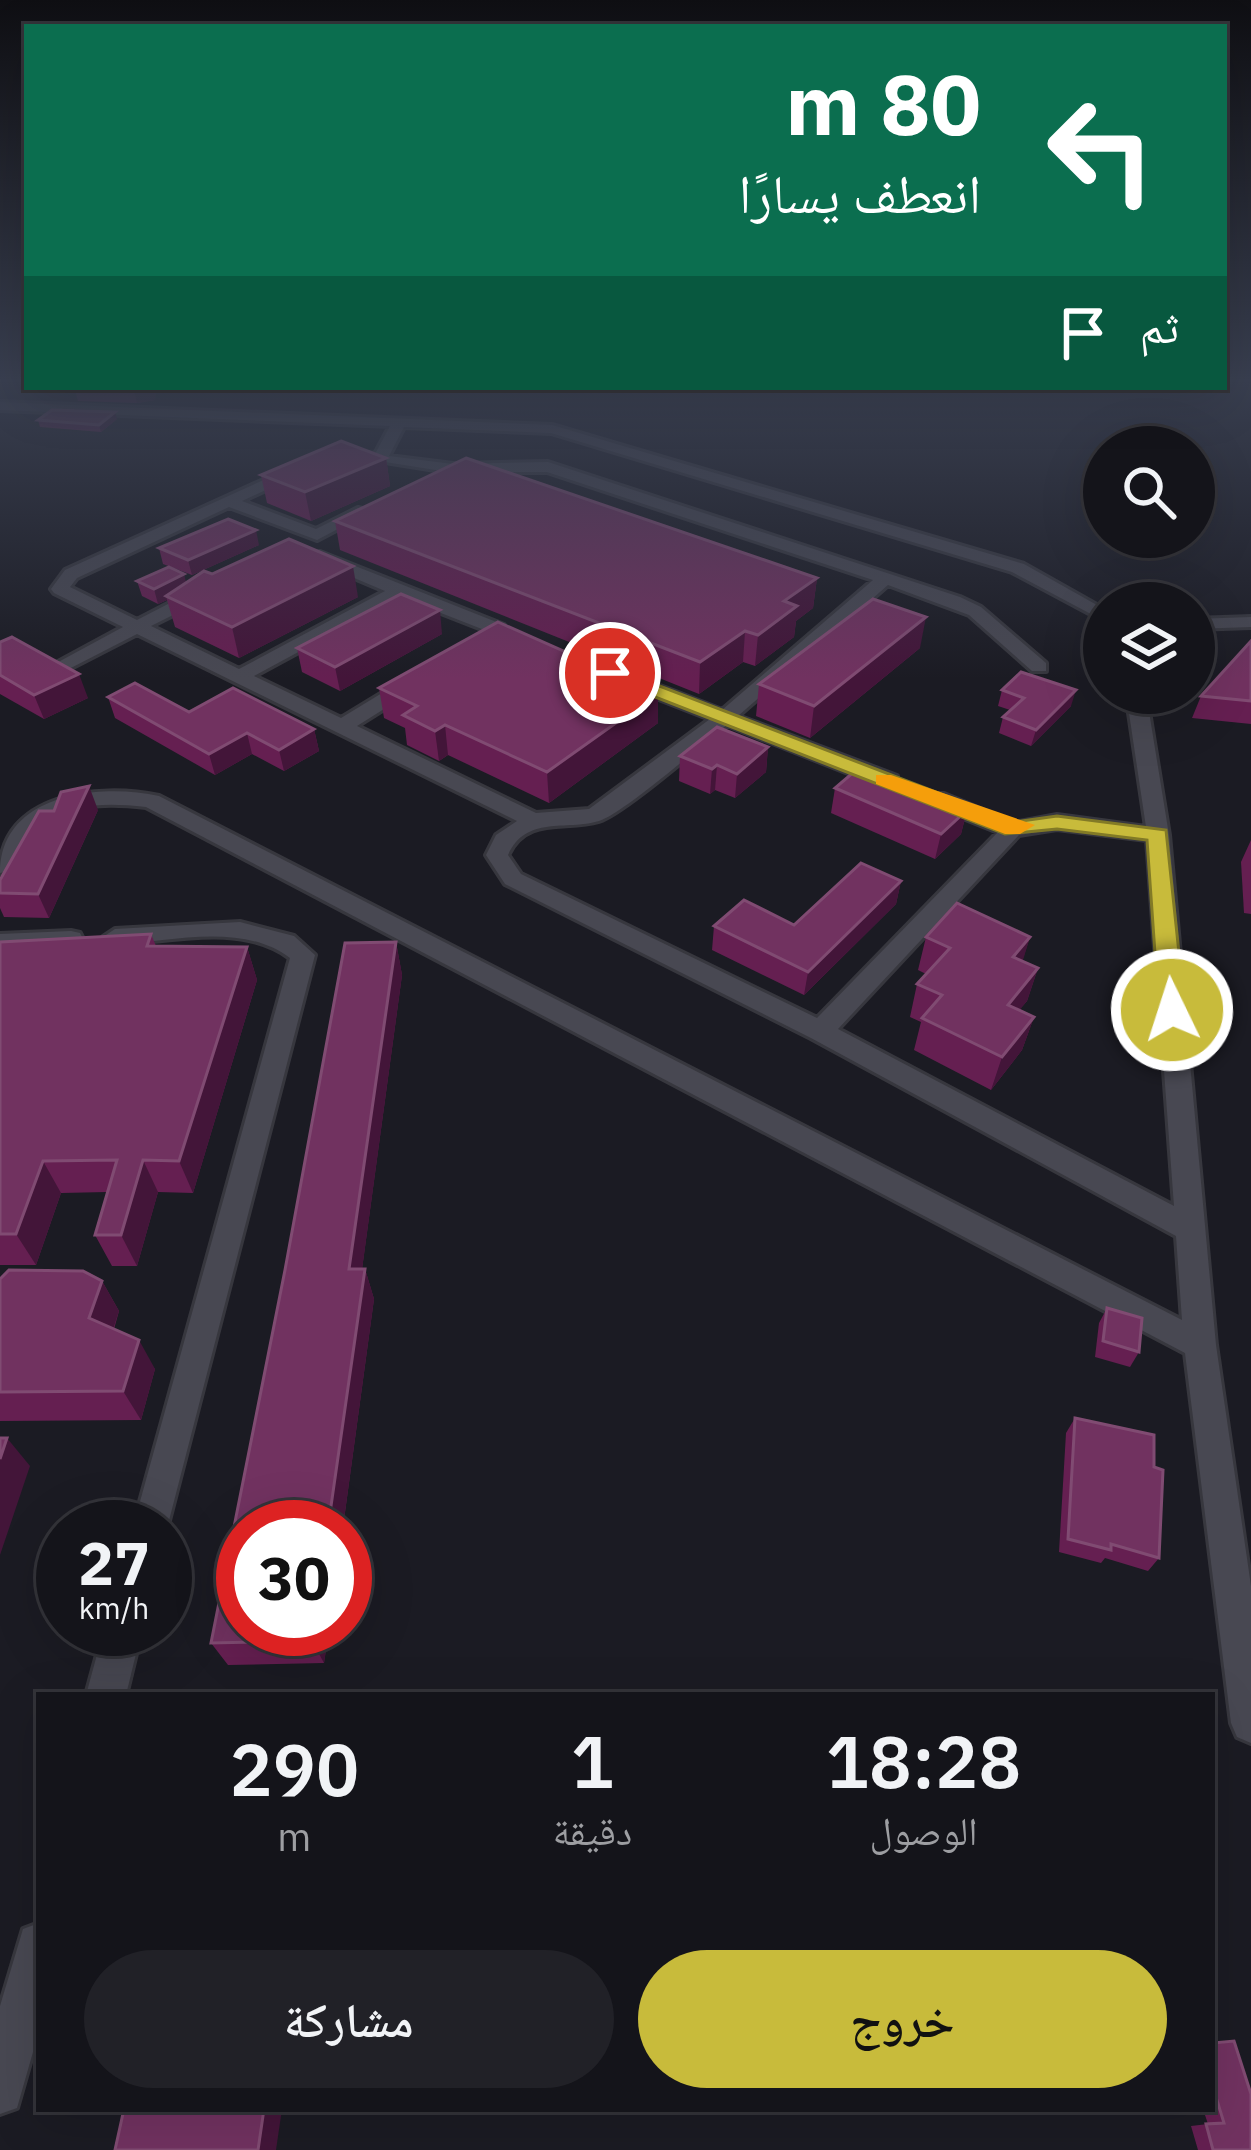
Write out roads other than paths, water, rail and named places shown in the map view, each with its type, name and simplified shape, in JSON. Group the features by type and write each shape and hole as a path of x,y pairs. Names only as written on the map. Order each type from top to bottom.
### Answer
{"street":[{"path":"279,478 60,584 136,627 533,820"},
{"path":"410,487 426,478"},
{"path":"582,478 975,611 1039,667"},
{"path":"724,478 1018,568 1083,602"},
{"path":"229,501 317,535"},
{"path":"373,506 294,547 498,636"},
{"path":"884,580 724,718 596,815 533,820 504,840 497,856 513,879 820,1031 1190,1229"},
{"path":"58,667 215,587"},
{"path":"239,676 399,591"},
{"path":"1215,623 1251,622"},
{"path":"343,726 440,665"},
{"path":"600,669 1012,830 1057,822 1158,835"},
{"path":"1139,714 1158,835 1200,1345 1251,1723"},
{"path":"0,866 28,821 47,809 114,796 152,801 1200,1345"},
{"path":"820,1031 1012,830"},
{"path":"0,942 263,932 287,940 303,955 158,1500"},
{"path":"107,1692 116,1656"},
{"path":"0,2091 36,1956"}]}
